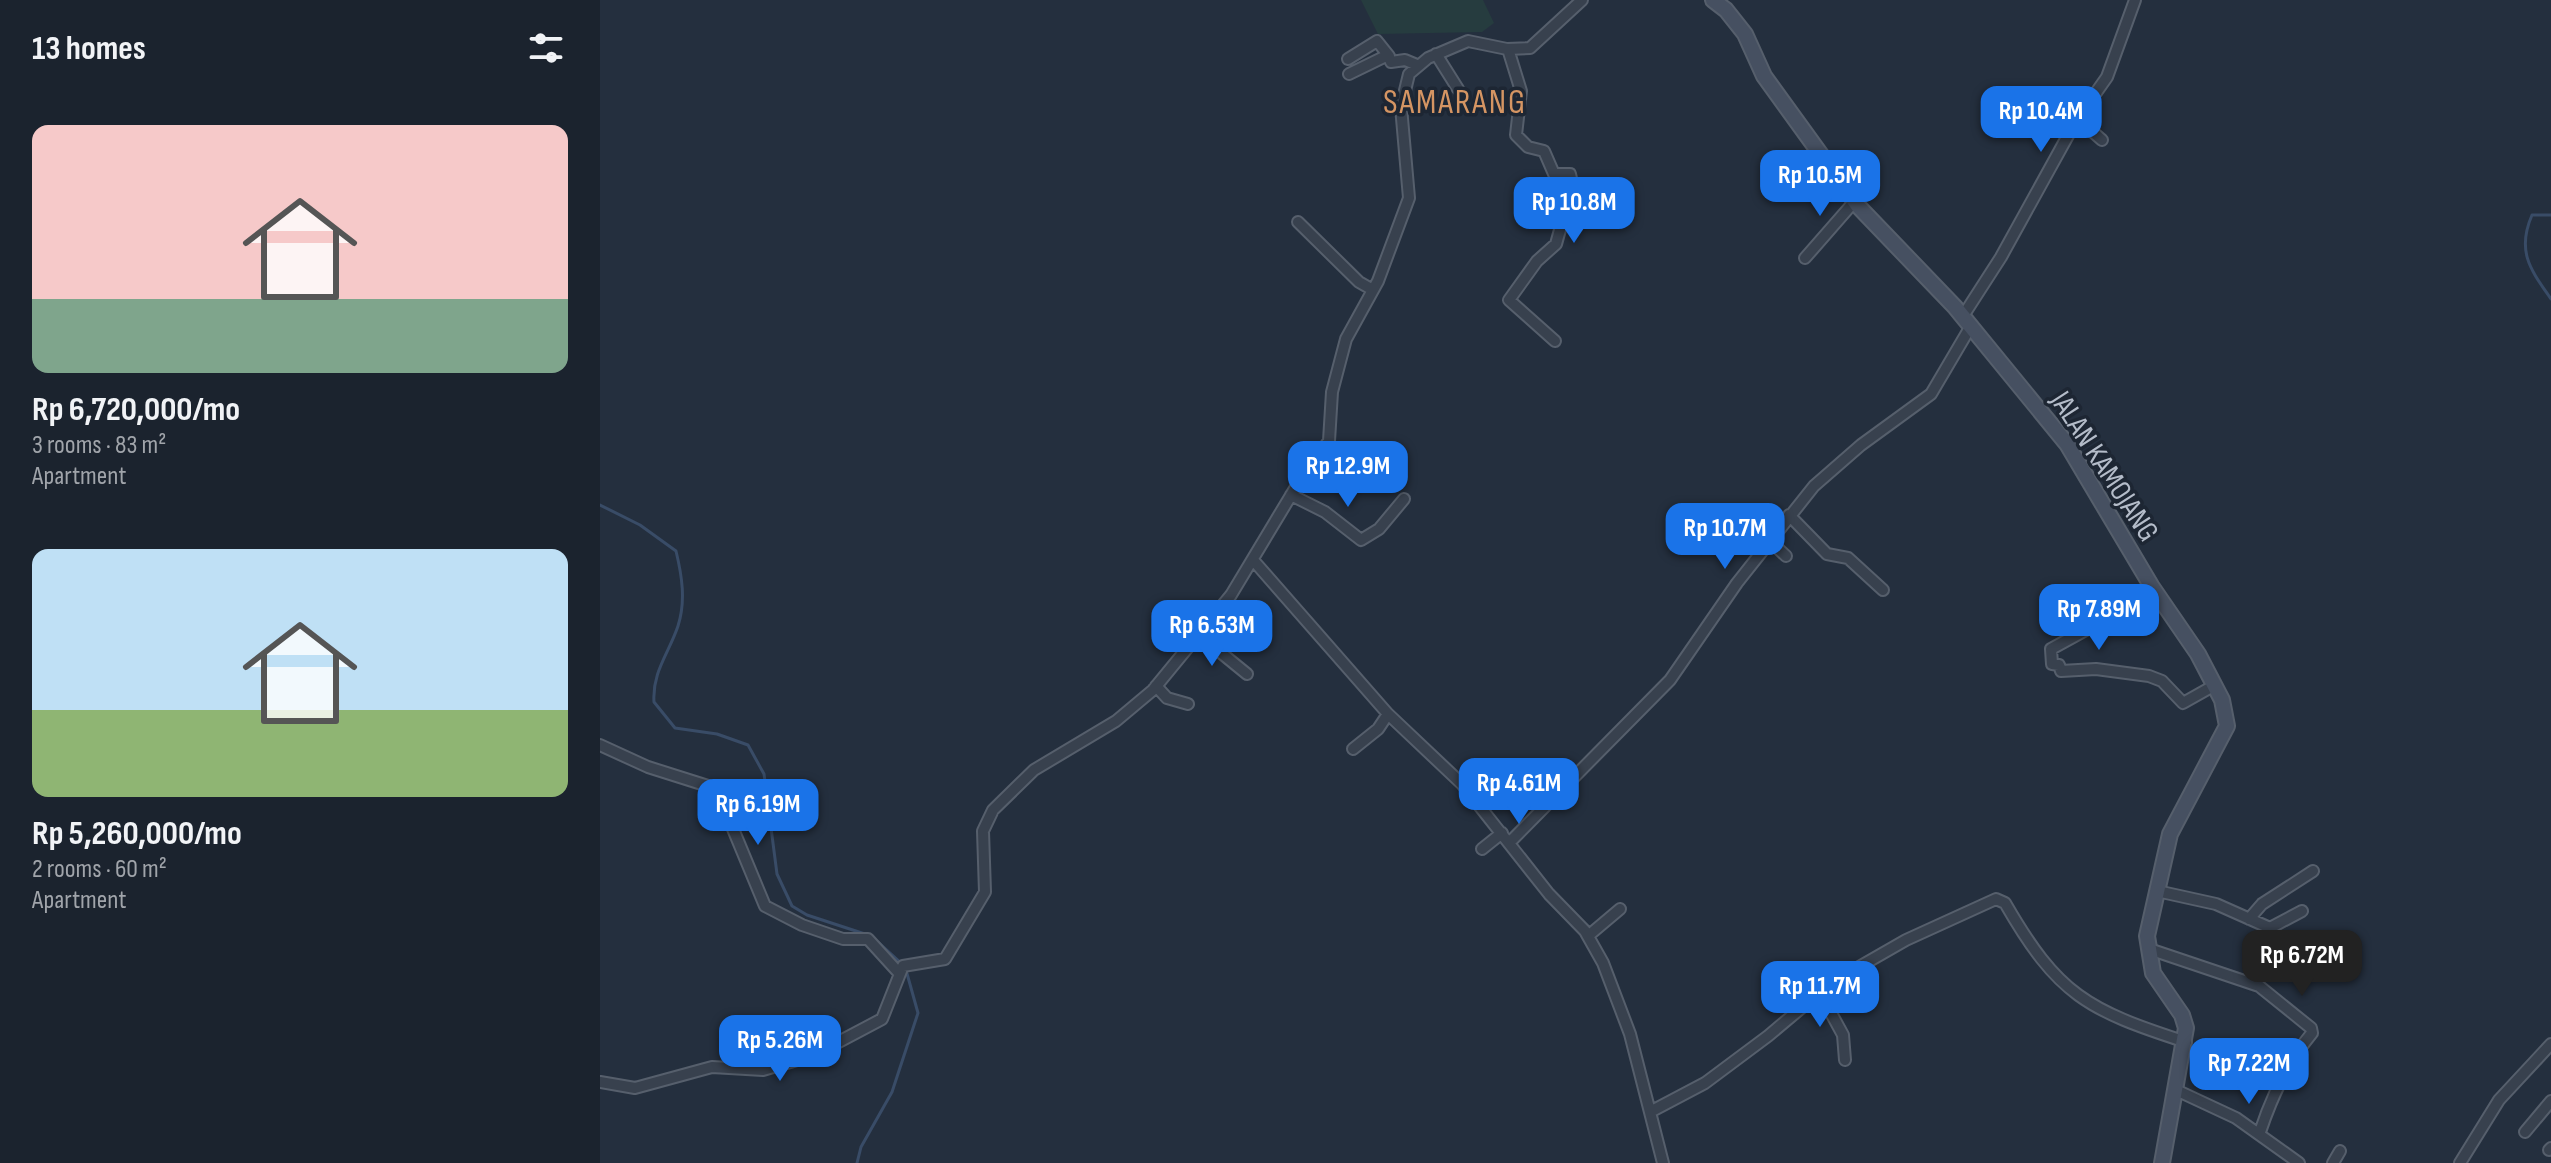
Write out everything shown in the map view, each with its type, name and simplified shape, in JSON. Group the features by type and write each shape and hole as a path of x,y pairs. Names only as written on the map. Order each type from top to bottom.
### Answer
{"main road":[{"name":"JALAN KAMOJANG","path":"1713,0 1726,10 1745,34 1764,76 1854,202 1967,321 2067,444 2152,587 2215,685 2225,707 2227,726 2170,834 2150,916 2149,949 2153,973 2182,1015 2186,1042 2162,1163"}],"street":[{"path":"901,969 945,959 981,902 986,868 983,831 997,804 1034,770 1116,721 1156,686 1231,595 1291,495 1330,438 1331,405 1342,353 1373,290 1409,198 1401,107 1406,81 1417,65 1471,41 1508,49 1530,48 1582,0"},
{"path":"1482,849 1506,838 1670,680 1703,629 1789,515 1847,457 1925,400 1938,384 2001,257 2078,119 2107,77 2135,0"},
{"path":"1348,59 1377,41 1391,62 1405,60 1417,65"},
{"path":"1508,49 1521,91 1516,135 1528,147 1544,151 1554,174 1569,173 1576,200 1565,212 1556,244 1537,261 1509,300 1555,341"},
{"path":"1436,54 1458,89"},
{"path":"1349,74 1389,56"},
{"path":"2078,119 2102,140"},
{"path":"1805,258 1854,202"},
{"path":"1298,222 1359,282 1373,290"},
{"path":"1291,495 1325,512 1361,540 1379,529 1404,499"},
{"path":"1789,515 1827,554 1848,558 1883,590"},
{"path":"1770,541 1786,556"},
{"path":"1253,560 1388,714 1462,784 1549,894 1588,936 1603,963 1630,1034 1663,1163"},
{"path":"2152,587 2121,602 2113,615 2051,649 2052,664 2059,665 2061,671 2100,669 2149,676 2162,681 2183,703 2215,685"},
{"path":"1198,634 1247,674"},
{"path":"1156,686 1167,698 1188,704"},
{"path":"1353,749 1378,729 1388,714"},
{"path":"600,745 648,767 713,790 721,800 765,906 802,925 835,936 868,939 901,969"},
{"path":"2249,919 2262,904 2313,871"},
{"path":"2157,891 2204,901 2275,927 2302,911"},
{"path":"1650,1112 1705,1083 1768,1036 1819,991 1906,940 1999,899 2005,903 2037,957 2057,979 2097,1010 2186,1042"},
{"path":"1588,936 1620,909"},
{"path":"2149,949 2255,984 2312,1030 2289,1063 2260,1132"},
{"path":"600,1082 639,1088 712,1067 763,1070 807,1058 882,1019 901,969"},
{"path":"1819,991 1843,1035 1845,1060"},
{"path":"2460,1163 2499,1100 2551,1044"},
{"path":"2176,1090 2221,1109 2260,1132 2299,1163"},
{"path":"2525,1132 2551,1101"},
{"path":"2333,1163 2340,1151"}],"green space":[{"path":"1361,0 1483,0 1494,23 1482,32 1378,34"}],"waterway":[{"path":"2551,215 2532,215 2525,240 2528,260 2551,299"},
{"path":"600,505 640,525 676,551 682,607 678,626 658,672 654,702 675,728 717,734 748,745 764,774 777,874 792,906 807,915 865,934"},
{"path":"878,942 902,964"},
{"path":"857,1163 861,1147 892,1092 918,1013 906,970"}],"district":[{"name":"SAMARANG","path":"1455,101"}]}
